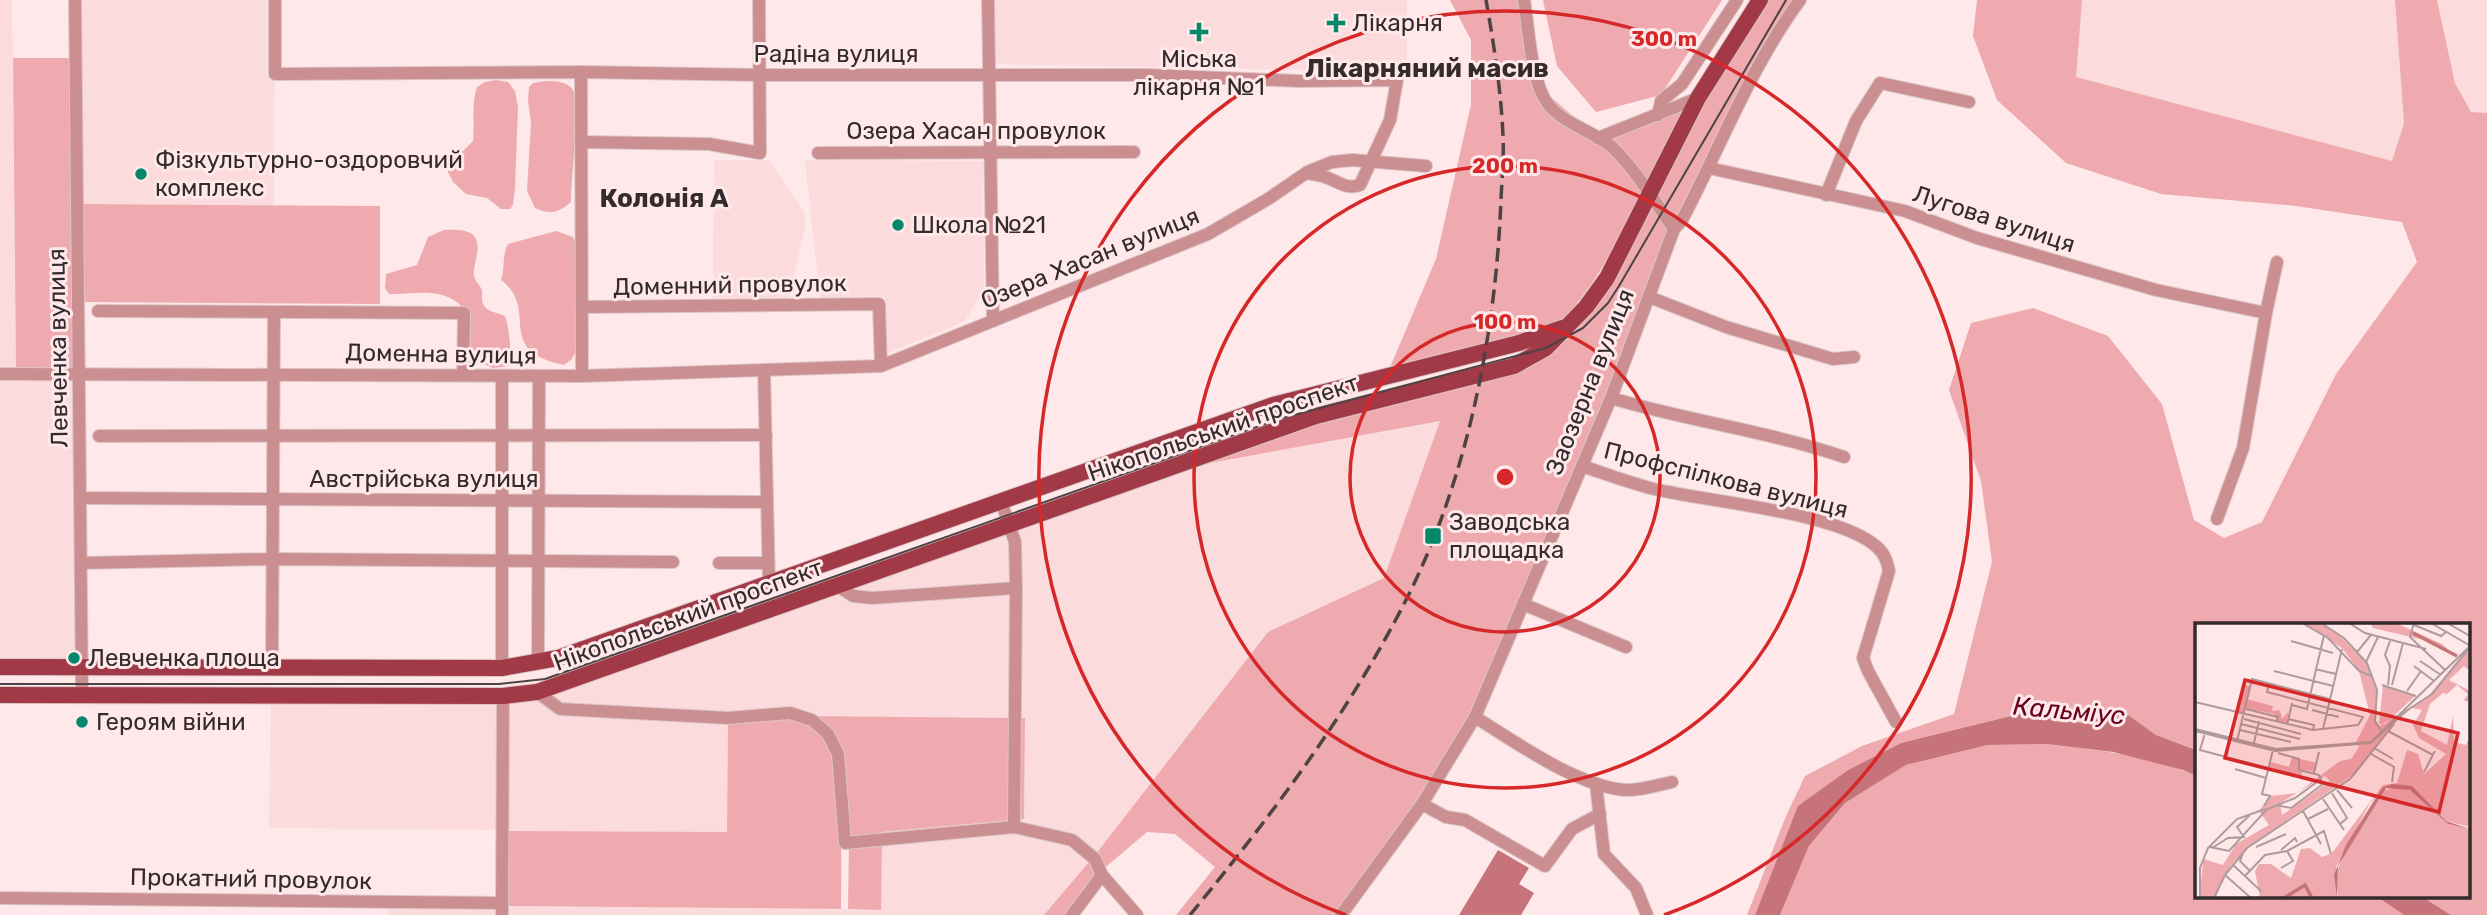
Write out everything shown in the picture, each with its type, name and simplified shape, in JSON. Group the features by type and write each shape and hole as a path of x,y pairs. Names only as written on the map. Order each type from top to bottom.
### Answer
{"main road":[{"name":"Заозерна вулиця","path":"1568,326 1607,278 1698,98 1760,0"},
{"name":"Нікопольський проспект","path":"0,667 502,668 538,663 1273,405 1519,343 1568,326"},
{"name":"Нікопольський проспект","path":"0,695 503,696 537,692 1316,416 1514,366 1546,348 1568,326"},
{"path":"769,584 769,610"}],"street":[{"name":"Левченка вулиця","path":"75,0 82,695"},
{"name":"Радіна вулиця","path":"275,0 275,74 989,74 1149,75 1300,81 1398,80 1390,120 1371,162"},
{"path":"582,142 709,144 760,153 759,0"},
{"path":"988,0 993,321"},
{"path":"1524,0 1535,70 1544,98 1556,113 1610,145 1625,160 1674,229"},
{"path":"1658,115 1661,101 1682,83 1737,0"},
{"name":"Заозерна вулиця","path":"1341,915 1422,804 1475,717 1611,398 1674,229 1682,220 1709,168 1745,90 1776,32 1800,0"},
{"name":"Доменний провулок","path":"581,72 582,376"},
{"path":"1826,195 1856,121 1880,83 1969,102"},
{"path":"1598,138 1698,98"},
{"name":"Озера Хасан провулок","path":"818,153 1134,152"},
{"name":"Озера Хасан вулиця","path":"881,366 1208,234 1306,173 1332,162 1426,166"},
{"path":"1306,173 1353,187 1364,180 1371,162"},
{"name":"Лугова вулиця","path":"1709,168 1905,211 1977,238 2156,290 2266,313"},
{"path":"2217,519 2243,448 2277,262"},
{"path":"1649,297 1726,327 1833,359 1854,357"},
{"name":"Доменний провулок","path":"582,307 879,304 881,366"},
{"path":"98,311 464,313 463,375"},
{"path":"272,667 274,312"},
{"name":"Доменна вулиця","path":"0,374 582,376 881,366"},
{"path":"764,370 769,584"},
{"path":"502,376 502,668"},
{"path":"538,663 539,376"},
{"path":"1611,398 1664,414 1795,440 1844,457"},
{"path":"99,436 766,435"},
{"name":"Профспілкова вулиця","path":"1582,466 1653,489 1806,518 1849,531 1877,546 1885,557 1889,571 1863,658 1896,722"},
{"name":"Австрійська вулиця","path":"80,498 767,502"},
{"path":"1001,502 1017,552 1014,827"},
{"path":"81,563 273,559 673,562"},
{"path":"719,563 768,563"},
{"path":"838,586 853,596 872,598 1016,588"},
{"path":"1523,604 1626,647"},
{"path":"537,692 560,709 727,718 790,713 813,720 828,734 838,754 845,842 1014,827 1072,840 1095,859 1102,874 1137,915"},
{"path":"502,909 503,696"},
{"path":"1475,717 1538,756 1597,784 1627,790 1672,782"},
{"path":"1597,784 1604,855 1636,888 1647,915"},
{"path":"1422,804 1446,817 1465,820 1545,866 1572,829 1600,814"},
{"path":"1072,915 1102,874"},
{"name":"Прокатний провулок","path":"0,898 502,909"}],"shaded area":[{"path":"0,0 12,0 16,370 0,370"},
{"path":"78,0 275,0 274,205 80,204"},
{"name":"Міська лікарня №1","path":"991,0 1407,0 1407,72 992,64"},
{"path":"1450,0 1523,0 1534,71 1547,94 1592,132 1622,163 1643,194 1595,278 1560,323 1388,372 1436,259 1471,105 1471,40"},
{"path":"1543,0 1722,0 1661,95 1596,112 1557,66"},
{"path":"1761,0 1800,0 1682,220 1475,717 1341,915 1176,915 1215,867 1175,834 1147,832 1101,871 1068,915 1044,915 1099,850 1268,632 1384,578 1440,421 1183,468 1317,420 1515,370 1574,321"},
{"path":"1977,0 2082,0 2076,77 2392,161 2404,123 2395,0 2437,0 2455,83 2471,112 2487,113 2487,915 2451,915 2424,898 2470,898 2470,623 2195,623 2195,750 2156,735 2124,712 2083,723 2019,714 1901,743 1848,770 1799,806 1755,915 1747,915 1786,816 1805,776 1862,746 1954,714 1992,562 1981,481 1949,390 1971,323 2033,308 2108,336 2162,404 2194,520 2224,538 2262,522 2336,374 2417,262 2402,222 2296,206 2161,194 2066,163 1997,100 1973,36"},
{"path":"2082,0 2395,0 2404,123 2392,161 2075,77"},
{"path":"2437,0 2487,0 2487,113 2471,112 2455,83"},
{"path":"13,58 72,58 75,370 16,370"},
{"path":"496,80 508,82 515,91 518,107 515,188 510,209 501,209 487,198 466,194 453,182 446,168 450,156 462,152 473,141 477,87"},
{"path":"561,82 569,86 576,101 571,202 558,211 550,212 535,208 527,191 531,122 529,87 533,83"},
{"path":"1696,93 1647,185 1603,132"},
{"path":"714,160 769,160 804,212 805,228 789,298 713,298"},
{"name":"Школа №21","path":"805,160 983,161 984,289 965,321 888,353 885,297 820,297"},
{"path":"80,204 380,206 380,304 81,302"},
{"path":"444,230 466,231 475,237 478,250 474,276 481,289 485,307 505,316 510,341 510,366 493,368 472,359 469,319 458,303 450,298 433,293 389,294 385,288 386,274 417,265 428,237"},
{"path":"556,231 573,237 576,244 576,351 572,359 564,365 542,358 529,350 520,328 518,304 501,280 508,244"},
{"path":"0,377 75,377 78,661 0,661"},
{"path":"1440,421 1384,579 1268,632 1099,850 1044,915 508,915 508,906 880,910 882,832 1024,819 1025,718 727,714 562,705 548,694 1183,468"},
{"path":"535,697 557,713 728,722 727,832 508,831 509,700"},
{"path":"271,700 497,700 496,830 269,828"},
{"path":"2124,712 2156,735 2195,750 2195,776 2113,752 2047,744 1988,745 1906,765 1845,803 1809,846 1780,915 1755,915 1798,806 1848,770 1901,743 2019,714 2083,723"},
{"path":"814,716 1025,718 1024,819 882,832 881,910 848,909 849,842 842,753"},
{"path":"792,718 818,729 831,749 839,792 841,909 508,906 508,831 727,832 728,722"},
{"path":"2047,744 2104,751 2142,758 2195,776 2195,898 2379,898 2404,915 1780,915 1809,846 1845,803 1906,765 1988,745"},
{"path":"1498,850 1529,868 1519,884 1534,893 1521,915 1459,915"},
{"path":"2379,898 2424,898 2451,915 2404,915"},
{"path":"389,908 496,909 496,915 389,915"}],"tram line":[{"path":"0,684 499,684 545,679 1279,419 1546,348 1583,328 1608,303 1786,0"}],"railway":[{"path":"1190,915 1308,762 1360,682 1407,598 1447,503 1475,403 1493,301 1498,250 1503,136 1497,68 1486,0"}],"place":[{"name":"Лікарня","path":"1336,23"},
{"name":"Міська лікарня №1","path":"1199,32"},
{"name":"Фізкультурно-оздоровчий комплекс","path":"141,174"},
{"name":"Школа №21","path":"898,225"},
{"name":"Заводська площадка","path":"1433,536"},
{"name":"Левченка площа","path":"74,658"},
{"name":"Героям війни","path":"82,722"}],"district":[{"name":"Лікарняний масив","path":"1427,68"},
{"name":"Колонія А","path":"664,198"}],"water label":[{"name":"Кальміус","path":"2069,711"}]}
